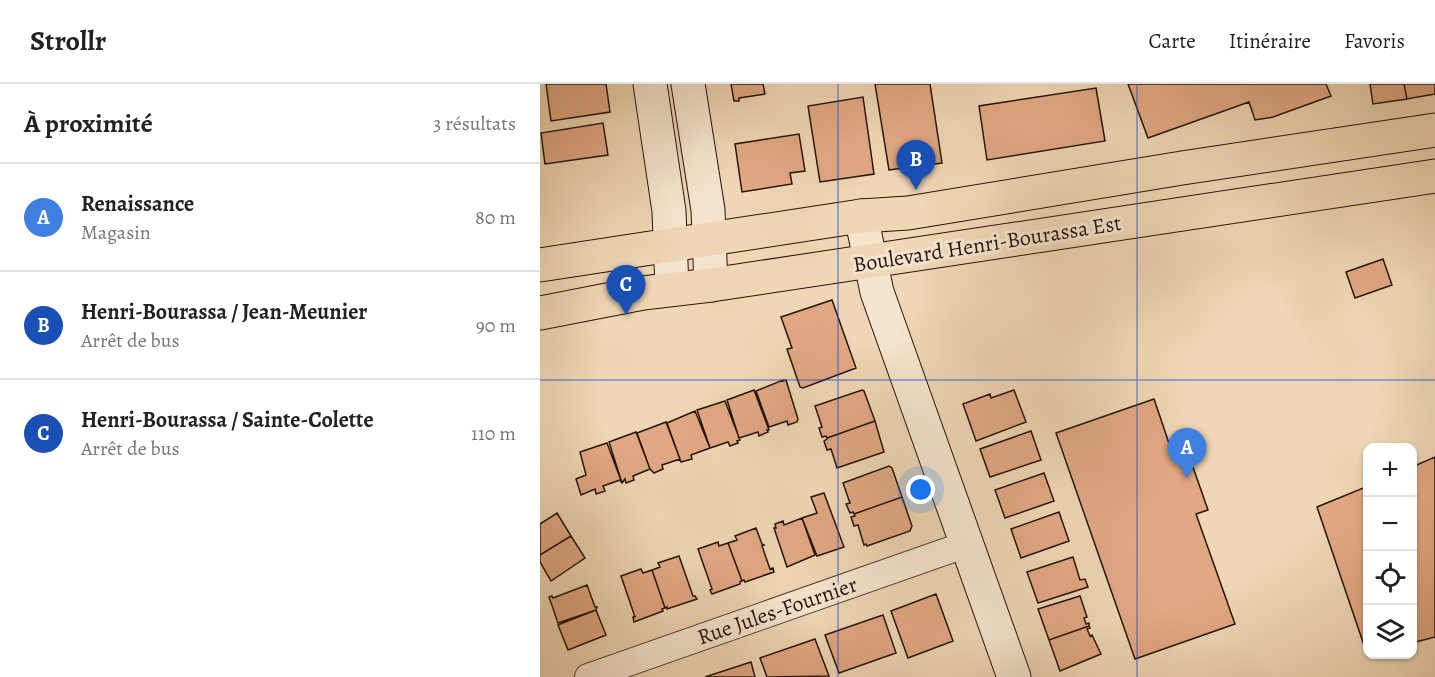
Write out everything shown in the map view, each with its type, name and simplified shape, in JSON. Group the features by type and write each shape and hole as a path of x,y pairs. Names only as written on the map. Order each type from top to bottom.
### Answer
{"main road":[{"name":"Boulevard Henri-Bourassa Est","path":"540,265 861,216 908,213 1182,168 1435,130"},
{"name":"Boulevard Henri-Bourassa Est","path":"540,313 672,289 1435,176"}],"street":[{"path":"650,84 669,211 672,289"},
{"path":"688,84 708,210 711,285"},
{"path":"861,216 877,292 1014,677"},
{"name":"Rue Jules-Fournier","path":"588,677 967,544"}],"building":[{"path":"546,84 606,84 610,112 551,121"},
{"path":"731,84 763,84 765,94 739,98 739,101 734,101"},
{"path":"875,84 930,84 942,163 889,170"},
{"path":"1128,84 1326,84 1331,96 1273,117 1255,120 1249,102 1148,138"},
{"path":"1370,84 1404,84 1407,99 1373,104"},
{"path":"1404,84 1435,84 1435,94 1407,99"},
{"path":"1096,88 1105,141 987,160 979,106"},
{"path":"863,97 874,174 820,182 808,106"},
{"path":"603,123 608,155 545,164 541,133"},
{"path":"799,134 805,171 790,173 792,184 742,192 735,144"},
{"path":"1383,259 1392,285 1355,298 1346,272"},
{"path":"832,300 856,368 803,388 800,387 787,349 792,348 781,317"},
{"path":"786,380 798,419 797,422 788,425 787,421 769,427 756,391"},
{"path":"754,390 769,430 759,436 758,432 739,438 727,400"},
{"path":"862,390 875,421 827,438 822,437 819,428 822,427 815,406"},
{"path":"1014,390 1026,422 976,441 963,404 990,394 991,398"},
{"path":"1154,399 1173,455 1187,450 1208,510 1196,514 1235,624 1135,659 1056,433"},
{"path":"725,401 740,440 730,446 728,442 710,448 697,410"},
{"path":"695,411 710,448 691,455 692,459 681,462 667,423"},
{"path":"875,421 884,452 837,468 831,449 827,450 824,441"},
{"path":"666,422 680,459 662,465 663,469 654,473 650,469 637,433"},
{"path":"1031,431 1041,460 990,477 980,449"},
{"path":"636,432 650,469 633,476 634,480 626,483 625,479 622,483 609,442"},
{"path":"607,443 622,483 620,480 603,486 605,491 596,494 595,489 581,495 576,479 586,475 580,452"},
{"path":"1435,457 1435,637 1417,642 1417,497 1417,465"},
{"path":"889,466 892,468 902,497 854,514 850,513 846,504 850,503 843,483"},
{"path":"1044,473 1054,501 1005,518 995,490"},
{"path":"1363,488 1363,642 1317,507"},
{"path":"824,493 844,547 817,556 802,518 817,513 811,497"},
{"path":"902,497 912,526 910,531 867,546 864,545 858,525 854,526 851,517"},
{"path":"1059,512 1069,541 1021,558 1011,529"},
{"path":"557,513 571,536 540,555 540,524"},
{"path":"802,518 815,555 787,567 774,528 776,528 775,524 783,521 784,525"},
{"path":"756,528 764,545 762,546 770,569 773,568 774,572 745,582 742,581 728,543 737,540 735,536"},
{"path":"571,536 585,558 551,581 540,562 540,555"},
{"path":"718,542 719,546 728,543 742,581 740,584 712,594 698,549"},
{"path":"679,556 693,596 697,599 667,609 652,570 660,567 658,563"},
{"path":"1073,557 1080,580 1085,579 1088,587 1038,603 1027,572"},
{"path":"641,569 643,573 652,570 665,608 662,609 663,611 634,622 633,617 635,617 621,576"},
{"path":"587,585 595,607 597,607 596,610 558,623 549,597 553,598"},
{"path":"936,594 953,641 908,658 891,611"},
{"path":"1080,596 1087,617 1084,618 1089,626 1049,640 1038,609"},
{"path":"596,610 606,635 568,650 558,625"},
{"path":"883,615 896,653 839,673 825,635"},
{"path":"1089,626 1090,628 1087,629 1090,636 1092,635 1101,654 1060,671 1049,640"},
{"path":"815,639 829,676 767,677 760,658"},
{"path":"751,662 755,677 705,677"}],"place":[{"name":"Henri-Bourassa / Jean-Meunier","path":"916,190"},
{"name":"Henri-Bourassa / Sainte-Colette","path":"626,315"},
{"name":"Renaissance","path":"1187,478"}]}
